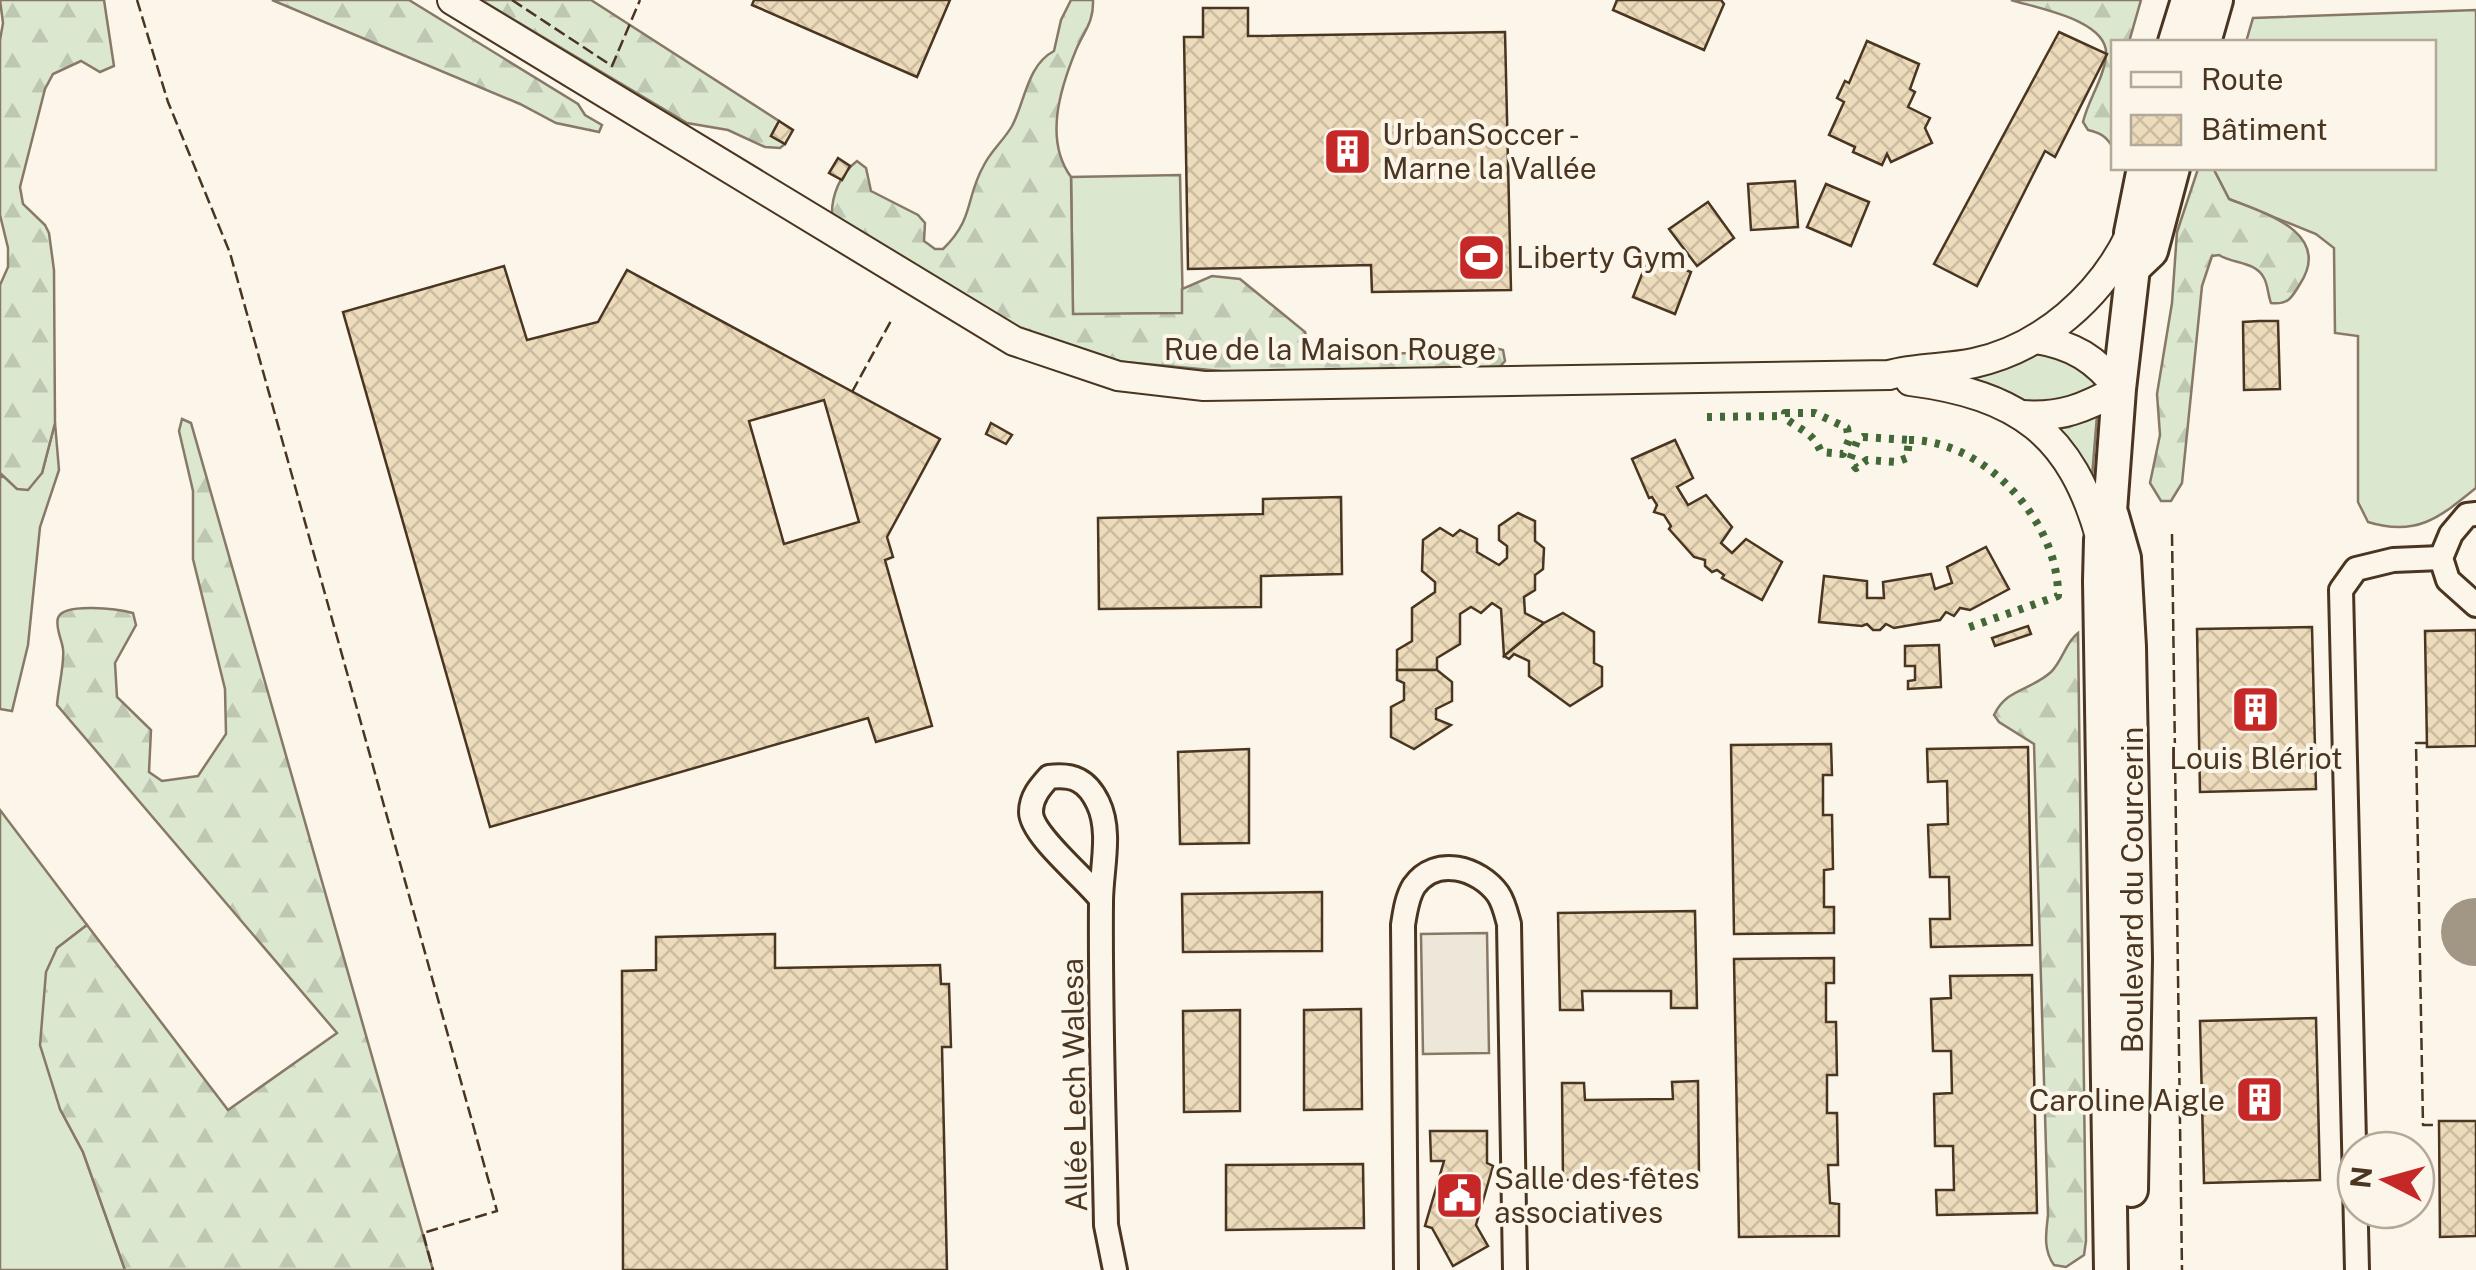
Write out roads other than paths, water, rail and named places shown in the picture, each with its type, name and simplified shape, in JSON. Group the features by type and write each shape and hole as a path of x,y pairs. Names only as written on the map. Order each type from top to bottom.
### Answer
{"main road":[{"path":"2176,40 2188,0"},
{"path":"2205,40 2216,0"},
{"name":"Boulevard du Courcerin","path":"2111,1270 2106,526 2134,268 2132,234 2144,170"},
{"name":"Boulevard du Courcerin","path":"2134,268 2151,251 2172,170"},
{"name":"Boulevard du Courcerin","path":"2106,526 2124,558 2129,647 2135,959 2132,1270"}],"street":[{"name":"Rue de la Maison Rouge","path":"452,0 984,325 1014,341 1118,376 1204,386 1889,375"},
{"path":"1889,375 1978,362 2036,339 2098,285 2116,265 2132,234"},
{"path":"2021,414 2068,414 2119,389 2103,369 2078,350 2036,339"},
{"path":"1889,375 1976,392 2021,414 2045,435 2106,526"},
{"path":"2476,514 2466,515 2450,534 2441,558 2448,580 2476,605"},
{"path":"2357,1270 2341,590 2356,569 2393,560 2441,558"},
{"name":"Allée Lech Walesa","path":"1101,899 1036,828 1031,813 1036,791 1049,776 1067,775 1086,783 1100,806 1105,842 1101,899 1106,1226 1115,1270"},
{"path":"1406,1270 1403,925 1415,884 1444,867 1462,868 1495,890 1504,903 1508,924 1515,1270"}],"place":[{"name":"UrbanSoccer - Marne la Vallée","path":"1347,151"},
{"name":"Liberty Gym","path":"1481,257"},
{"name":"Louis Blériot","path":"2256,709"},
{"name":"Caroline Aigle","path":"2260,1100"},
{"name":"Salle des fêtes associatives","path":"1459,1195"}]}
